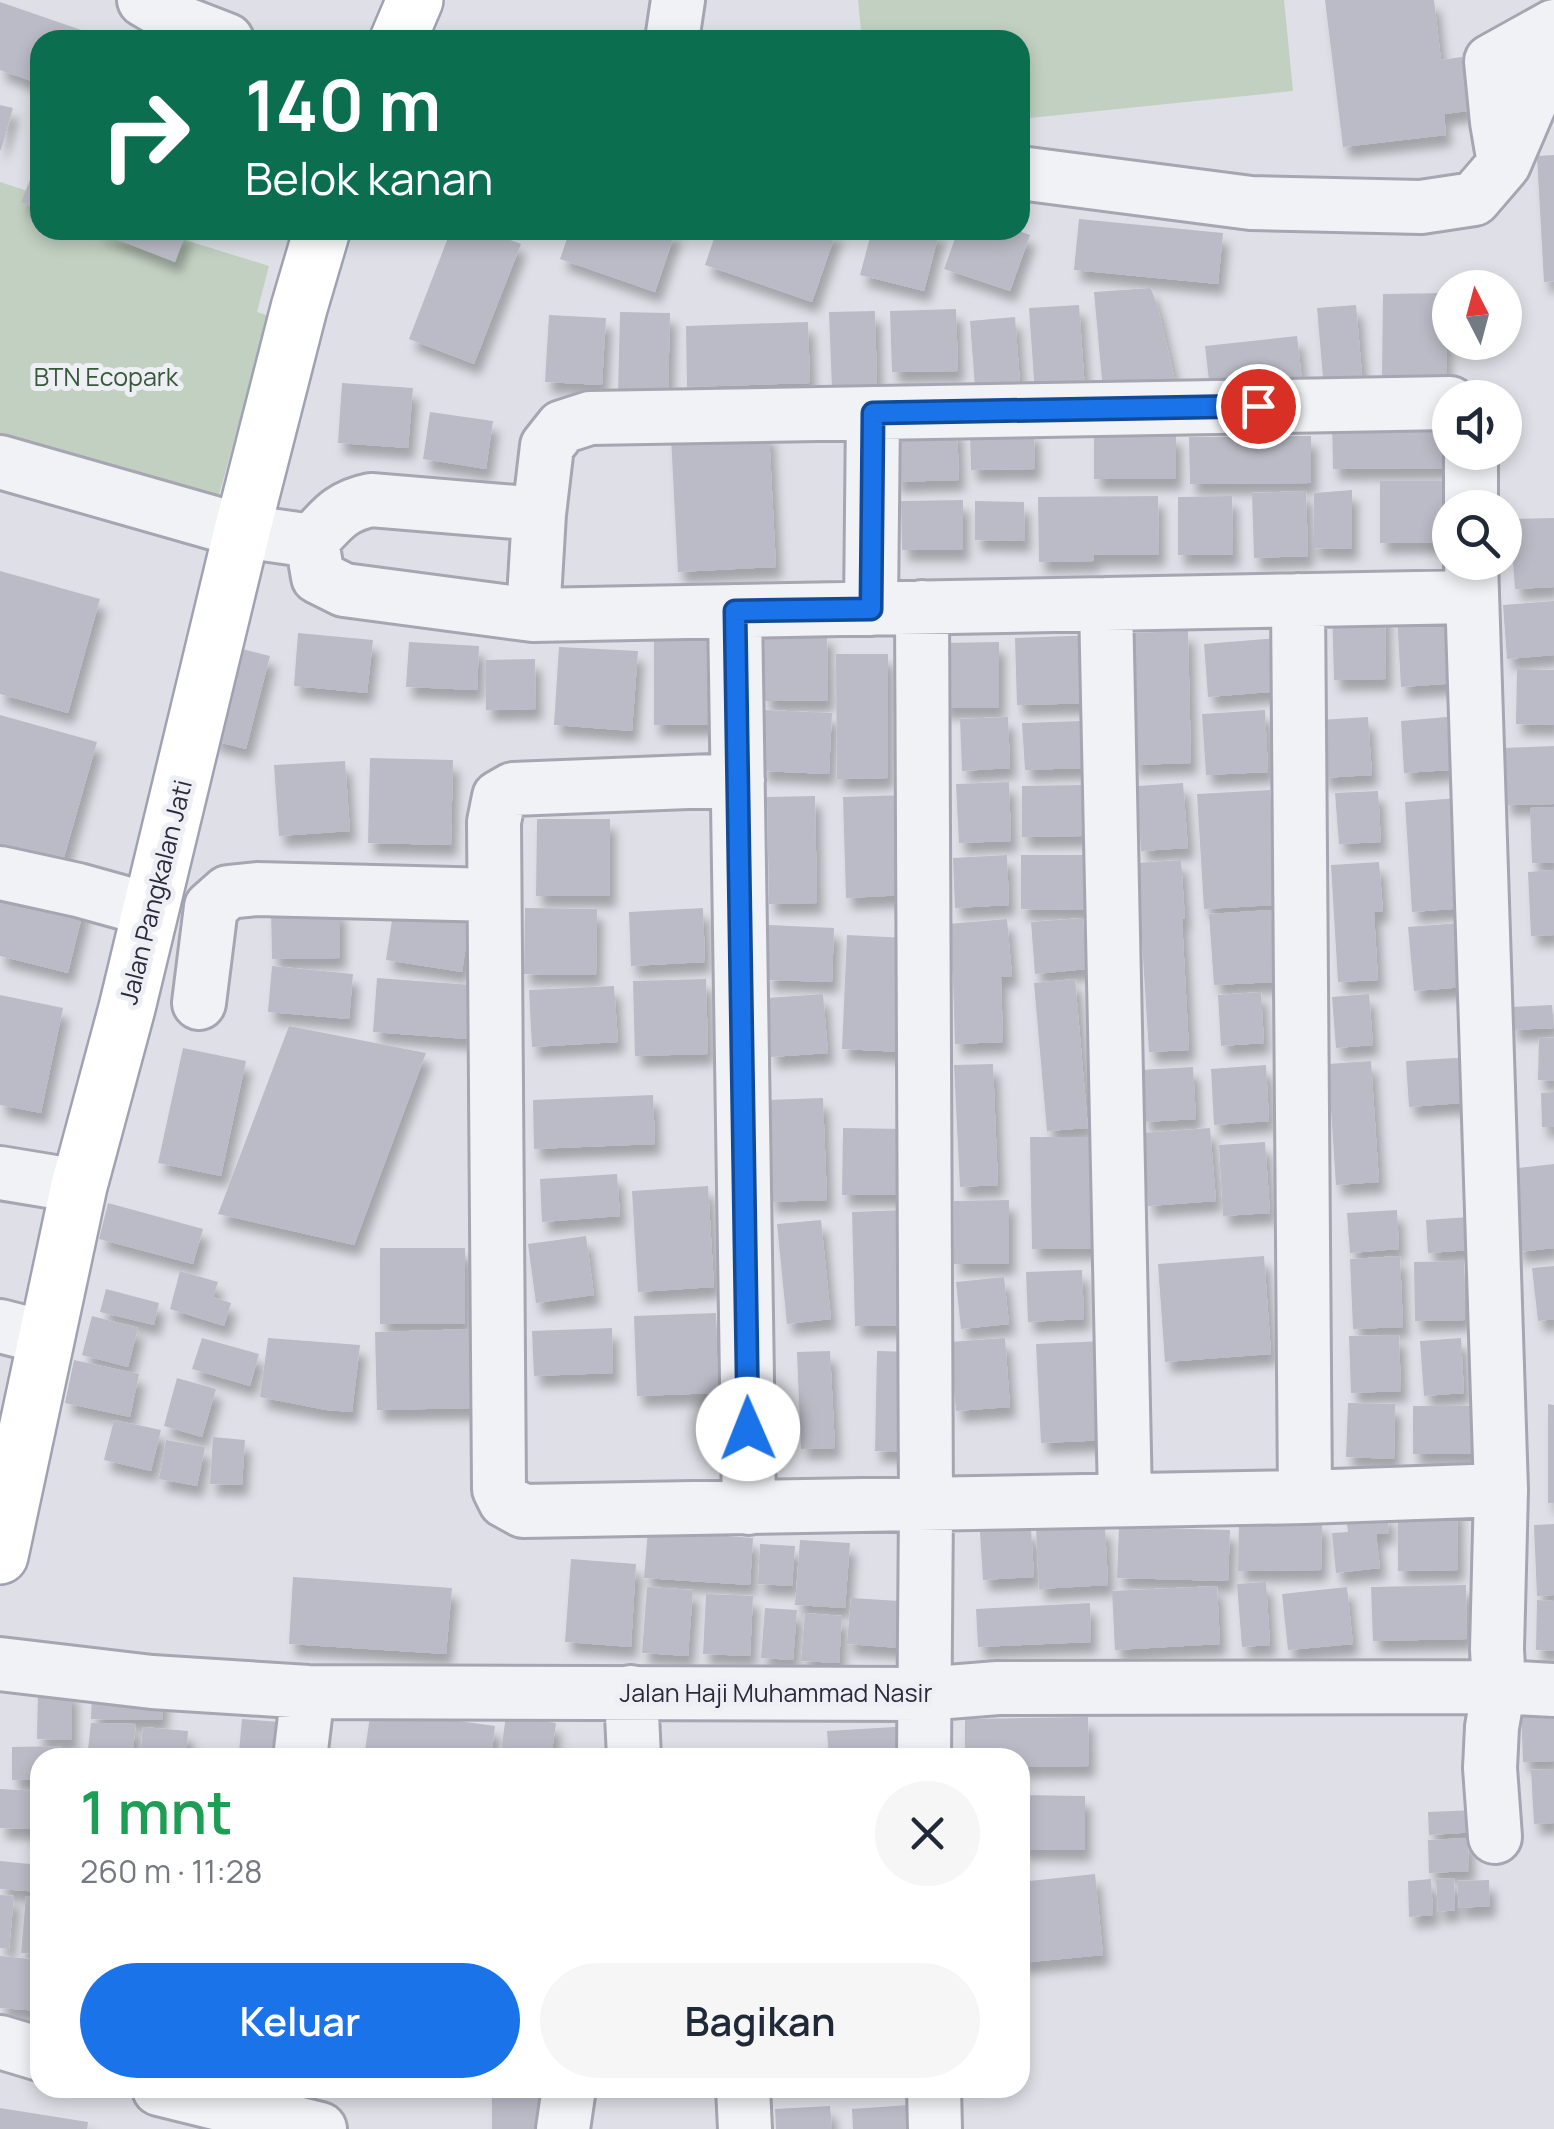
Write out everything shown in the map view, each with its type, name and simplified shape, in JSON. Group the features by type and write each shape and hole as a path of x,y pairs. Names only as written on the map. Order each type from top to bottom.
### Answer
{"main road":[{"path":"402,30 415,0"},
{"name":"Jalan Pangkalan Jati","path":"0,1556 23,1332 80,1186 242,531 319,240"}],"street":[{"path":"144,0 201,30"},
{"path":"674,30 678,0"},
{"path":"1504,164 1491,61 1554,26"},
{"path":"1030,174 1250,202 1421,207 1474,198 1504,164 1554,47"},
{"path":"533,615 547,446 562,427 590,418 1432,403"},
{"path":"873,413 896,608 926,1505 924,1748"},
{"path":"0,462 242,531 312,541"},
{"path":"312,541 352,504 371,500 539,514"},
{"path":"312,541 318,577 344,590 533,615 1298,600 1471,580 1501,1490 1499,1687 1490,1768 1495,1837"},
{"path":"1298,600 1305,1497"},
{"path":"1106,604 1125,1500"},
{"path":"735,611 749,1508"},
{"path":"738,780 514,789 499,797 494,822 494,896 499,1489 505,1500 523,1511 1501,1490"},
{"path":"0,873 150,910"},
{"path":"200,1004 211,907 228,892 257,889 494,896"},
{"path":"0,1172 80,1186"},
{"name":"Jalan Haji Muhammad Nasir","path":"0,1664 152,1682 308,1692 923,1694 1017,1688 1499,1687 1554,1690"},
{"path":"301,1748 308,1692"},
{"path":"631,1692 634,1748"},
{"path":"0,2042 30,2051"},
{"path":"146,2129 154,2098"},
{"path":"197,2098 320,2129"},
{"path":"563,2129 567,2098"},
{"path":"743,2098 745,2129"},
{"path":"934,2098 936,2129"}],"green space":[{"path":"858,0 1284,0 1293,91 1030,118 1030,30 861,30"},
{"name":"BTN Ecopark","path":"0,182 30,192 30,240 185,240 269,266 257,312 269,316 215,509 0,473"}],"building":[{"path":"1325,0 1434,0 1441,60 1462,57 1468,111 1444,114 1446,135 1343,147"},
{"path":"0,2 81,30 30,30 30,80 0,70"},
{"path":"0,105 13,108 1,150 0,150"},
{"path":"1554,155 1554,281 1544,282 1537,156"},
{"path":"30,180 30,206 21,202"},
{"path":"1079,219 1223,233 1218,284 1074,270"},
{"path":"119,240 183,240 175,262"},
{"path":"447,240 510,240 521,244 474,364 409,339"},
{"path":"567,240 673,240 655,292 560,259"},
{"path":"714,240 834,240 812,302 705,265"},
{"path":"869,240 937,240 924,291 860,275"},
{"path":"954,240 1028,240 1010,291 944,269"},
{"path":"1151,288 1176,385 1103,391 1094,292"},
{"path":"1432,293 1432,360 1446,360 1446,377 1382,376 1383,294"},
{"path":"1079,305 1085,390 1035,394 1029,308"},
{"path":"1356,305 1363,386 1324,389 1317,308"},
{"path":"956,309 958,371 892,372 890,311"},
{"path":"875,311 877,387 832,389 829,312"},
{"path":"620,312 670,313 668,395 618,394"},
{"path":"549,315 606,318 602,385 545,382"},
{"path":"1015,317 1020,383 975,387 970,321"},
{"path":"808,322 810,383 687,387 686,326"},
{"path":"1297,336 1302,380 1210,389 1205,346"},
{"path":"342,383 413,388 408,448 338,443"},
{"path":"430,412 493,421 486,469 423,459"},
{"path":"1432,414 1432,468 1333,469 1332,415"},
{"path":"957,426 959,480 895,482 894,428"},
{"path":"1034,430 1035,469 971,470 970,432"},
{"path":"769,432 776,567 678,572 671,437"},
{"path":"1094,434 1176,434 1176,479 1094,479"},
{"path":"1311,436 1311,483 1190,484 1189,437"},
{"path":"1380,481 1462,481 1458,490 1432,490 1432,542 1380,543"},
{"path":"1352,490 1352,549 1313,548 1314,493"},
{"path":"1306,491 1308,556 1254,558 1252,493"},
{"path":"1158,496 1159,555 1094,555 1094,561 1039,562 1038,497"},
{"path":"1232,496 1233,555 1178,555 1178,497"},
{"path":"963,500 963,550 902,550 901,501"},
{"path":"975,501 1024,502 1025,541 975,540"},
{"path":"1554,518 1554,587 1515,589 1514,580 1522,580 1522,519"},
{"path":"0,571 100,599 68,713 0,694"},
{"path":"1554,601 1554,655 1507,659 1503,605"},
{"path":"1385,603 1386,679 1334,680 1332,605"},
{"path":"1470,609 1474,682 1401,687 1397,614"},
{"path":"654,615 722,616 722,725 654,725"},
{"path":"1188,631 1191,763 1133,765 1129,633"},
{"path":"298,633 373,640 367,693 294,686"},
{"path":"827,633 828,701 764,701 764,634"},
{"path":"1099,635 1100,703 1017,705 1015,638"},
{"path":"1278,638 1282,691 1208,697 1204,644"},
{"path":"409,642 479,646 477,690 406,687"},
{"path":"999,642 999,708 941,708 941,643"},
{"path":"234,647 270,656 246,749 211,740"},
{"path":"559,647 638,651 632,731 554,725"},
{"path":"836,654 888,654 888,778 837,779"},
{"path":"535,659 536,709 486,710 486,660"},
{"path":"1517,669 1554,670 1554,725 1516,724"},
{"path":"764,710 832,713 829,774 761,771"},
{"path":"1265,710 1268,772 1206,775 1202,714"},
{"path":"0,715 97,742 59,875 0,858"},
{"path":"1008,717 1010,768 962,771 960,719"},
{"path":"1368,717 1372,775 1323,778 1320,720"},
{"path":"1447,717 1450,770 1404,773 1401,721"},
{"path":"1081,721 1083,768 1025,770 1022,723"},
{"path":"1554,746 1554,804 1505,805 1503,748"},
{"path":"370,758 453,760 451,845 368,843"},
{"path":"345,761 350,831 279,836 274,765"},
{"path":"1009,782 1011,841 959,843 956,784"},
{"path":"1183,783 1188,848 1141,851 1137,786"},
{"path":"1081,785 1082,836 1022,837 1022,786"},
{"path":"1270,790 1275,905 1204,909 1197,794"},
{"path":"1378,791 1381,842 1339,844 1335,793"},
{"path":"904,795 907,895 846,898 843,797"},
{"path":"815,796 817,903 769,904 767,797"},
{"path":"1459,798 1466,908 1412,912 1405,802"},
{"path":"1554,807 1554,863 1532,863 1530,808"},
{"path":"537,819 610,819 610,896 536,896"},
{"path":"1007,855 1009,905 955,908 953,858"},
{"path":"1021,855 1087,855 1087,910 1021,909"},
{"path":"1181,860 1189,1050 1149,1052 1137,863"},
{"path":"1379,862 1383,911 1374,912 1378,980 1338,982 1331,865"},
{"path":"1554,870 1554,935 1531,936 1528,872"},
{"path":"0,883 85,904 68,973 0,956"},
{"path":"394,907 470,918 462,972 386,960"},
{"path":"340,908 340,958 272,959 271,909"},
{"path":"525,908 597,909 596,975 524,974"},
{"path":"703,908 705,962 631,966 629,912"},
{"path":"1271,910 1276,982 1214,985 1209,914"},
{"path":"1083,918 1087,969 1035,974 1031,922"},
{"path":"1007,919 1012,976 1001,977 1003,1042 955,1044 948,924"},
{"path":"1460,923 1465,987 1414,991 1408,927"},
{"path":"769,925 834,928 832,982 767,980"},
{"path":"847,935 907,938 902,1052 842,1049"},
{"path":"272,966 353,974 349,1019 268,1012"},
{"path":"377,978 471,985 467,1039 373,1032"},
{"path":"706,979 708,1054 635,1056 633,981"},
{"path":"1075,979 1088,1128 1047,1131 1034,983"},
{"path":"614,986 618,1042 532,1047 529,990"},
{"path":"1261,992 1264,1043 1221,1046 1218,995"},
{"path":"823,994 828,1053 771,1057 767,998"},
{"path":"1369,994 1373,1045 1336,1048 1332,997"},
{"path":"0,995 63,1008 41,1113 0,1105"},
{"path":"1552,1005 1554,1028 1512,1030 1511,1007"},
{"path":"289,1026 426,1053 354,1245 218,1214"},
{"path":"1539,1037 1554,1038 1554,1081 1538,1080"},
{"path":"183,1048 246,1061 221,1176 158,1163"},
{"path":"1472,1057 1475,1102 1409,1107 1406,1061"},
{"path":"1371,1061 1379,1182 1336,1185 1328,1064"},
{"path":"993,1064 998,1185 960,1187 954,1065"},
{"path":"1266,1065 1269,1121 1214,1125 1211,1069"},
{"path":"1193,1067 1196,1119 1144,1122 1140,1070"},
{"path":"1554,1092 1554,1127 1542,1127 1541,1093"},
{"path":"653,1095 655,1144 534,1149 533,1100"},
{"path":"823,1098 827,1200 770,1202 767,1100"},
{"path":"843,1128 905,1129 904,1195 842,1195"},
{"path":"1210,1128 1216,1201 1148,1206 1143,1133"},
{"path":"1030,1137 1094,1137 1102,1248 1032,1249"},
{"path":"1265,1142 1270,1213 1223,1216 1219,1145"},
{"path":"1554,1164 1554,1248 1518,1252 1509,1169"},
{"path":"617,1174 620,1216 542,1222 540,1179"},
{"path":"708,1186 714,1287 638,1292 632,1191"},
{"path":"1009,1200 1009,1264 954,1264 954,1201"},
{"path":"108,1203 203,1229 193,1264 99,1239"},
{"path":"905,1210 908,1325 855,1326 852,1212"},
{"path":"1397,1210 1399,1249 1350,1253 1347,1213"},
{"path":"1469,1217 1470,1250 1428,1253 1426,1220"},
{"path":"821,1220 831,1319 787,1324 777,1224"},
{"path":"586,1236 594,1295 536,1303 528,1244"},
{"path":"380,1248 465,1248 465,1324 380,1324"},
{"path":"1264,1256 1271,1354 1165,1362 1158,1264"},
{"path":"1400,1256 1403,1327 1353,1329 1350,1259"},
{"path":"1464,1261 1465,1320 1415,1321 1414,1262"},
{"path":"1554,1266 1554,1319 1538,1321 1532,1268"},
{"path":"1082,1270 1084,1319 1028,1322 1026,1272"},
{"path":"180,1271 218,1282 213,1297 231,1303 224,1326 170,1309"},
{"path":"1004,1277 1009,1324 961,1329 956,1282"},
{"path":"106,1289 159,1303 154,1325 100,1312"},
{"path":"716,1313 718,1393 637,1396 634,1316"},
{"path":"92,1316 138,1328 128,1367 82,1355"},
{"path":"612,1328 613,1373 534,1376 532,1331"},
{"path":"474,1329 476,1408 377,1410 375,1332"},
{"path":"1399,1335 1401,1391 1351,1393 1349,1336"},
{"path":"202,1338 259,1354 250,1386 192,1369"},
{"path":"268,1338 360,1345 352,1412 260,1397"},
{"path":"1005,1338 1010,1407 956,1411 950,1342"},
{"path":"1461,1338 1464,1393 1424,1396 1420,1341"},
{"path":"1104,1341 1109,1440 1041,1443 1036,1344"},
{"path":"830,1351 835,1448 801,1449 797,1352"},
{"path":"877,1351 916,1352 915,1452 875,1451"},
{"path":"74,1360 139,1374 130,1417 65,1403"},
{"path":"177,1378 216,1389 202,1437 164,1426"},
{"path":"1348,1403 1395,1404 1394,1459 1346,1457"},
{"path":"1548,1404 1554,1405 1554,1503 1548,1503"},
{"path":"1413,1406 1486,1406 1486,1454 1413,1454"},
{"path":"114,1420 161,1430 151,1471 104,1460"},
{"path":"213,1437 245,1440 242,1485 210,1484"},
{"path":"166,1440 205,1447 197,1486 159,1479"},
{"path":"1457,1505 1458,1570 1398,1571 1398,1506"},
{"path":"1387,1512 1389,1533 1376,1534 1380,1568 1336,1573 1332,1533 1348,1532 1346,1516"},
{"path":"1239,1522 1322,1522 1321,1570 1238,1571"},
{"path":"1554,1524 1554,1595 1537,1596 1534,1525"},
{"path":"1105,1526 1108,1585 1039,1589 1036,1529"},
{"path":"1119,1527 1230,1530 1228,1581 1117,1578"},
{"path":"1031,1529 1034,1577 983,1580 980,1532"},
{"path":"648,1530 753,1538 750,1585 644,1578"},
{"path":"800,1540 850,1543 845,1608 795,1605"},
{"path":"760,1544 795,1546 792,1586 758,1584"},
{"path":"571,1559 636,1564 631,1647 565,1642"},
{"path":"293,1577 452,1588 446,1654 289,1644"},
{"path":"1266,1582 1270,1645 1242,1647 1237,1584"},
{"path":"1466,1585 1467,1639 1373,1641 1371,1587"},
{"path":"1217,1586 1220,1644 1115,1650 1112,1591"},
{"path":"647,1587 693,1590 688,1656 642,1653"},
{"path":"1347,1587 1353,1644 1288,1650 1282,1594"},
{"path":"706,1594 753,1596 750,1656 703,1654"},
{"path":"851,1598 916,1602 913,1649 847,1644"},
{"path":"1537,1600 1554,1601 1554,1651 1536,1650"},
{"path":"1090,1603 1091,1642 978,1647 976,1609"},
{"path":"765,1608 797,1610 793,1660 761,1658"},
{"path":"805,1613 842,1616 839,1663 801,1661"},
{"path":"38,1689 72,1690 72,1740 37,1739"},
{"path":"92,1690 163,1691 162,1720 91,1719"},
{"path":"1554,1707 1554,1761 1523,1762 1521,1709"},
{"path":"371,1709 495,1726 492,1748 365,1748"},
{"path":"506,1716 556,1723 552,1748 501,1748"},
{"path":"1088,1717 1089,1766 1030,1767 1030,1748 965,1748 965,1719"},
{"path":"242,1719 292,1723 290,1748 239,1748"},
{"path":"91,1723 136,1724 133,1748 88,1748"},
{"path":"911,1726 912,1748 828,1748 827,1731"},
{"path":"143,1727 188,1731 187,1748 141,1748"},
{"path":"12,1747 62,1748 30,1748 30,1779 12,1780"},
{"path":"1554,1769 1554,1823 1534,1824 1531,1770"},
{"path":"0,1789 30,1790 30,1829 0,1828"},
{"path":"1030,1795 1085,1796 1085,1850 1030,1849"},
{"path":"1476,1810 1477,1832 1429,1835 1428,1812"},
{"path":"1468,1838 1469,1871 1429,1873 1428,1840"},
{"path":"0,1861 30,1864 30,1891 0,1889"},
{"path":"1095,1874 1103,1955 1030,1962 1030,1881"},
{"path":"1454,1878 1455,1910 1438,1912 1436,1879"},
{"path":"1431,1879 1433,1915 1409,1917 1408,1881"},
{"path":"1489,1880 1490,1906 1459,1908 1457,1881"},
{"path":"0,1895 14,1896 9,1949 0,1948"},
{"path":"26,1896 30,1896 30,1953 21,1953"},
{"path":"0,1956 30,1959 30,2010 0,2008"},
{"path":"492,2098 540,2098 541,2129 492,2129"},
{"path":"909,2105 911,2129 853,2129 852,2109"},
{"path":"830,2106 832,2129 776,2129 775,2109"},
{"path":"0,2108 88,2122 87,2129 0,2129"}],"route":[{"path":"748,1429 735,611 871,609 873,413 1258,406"}]}
